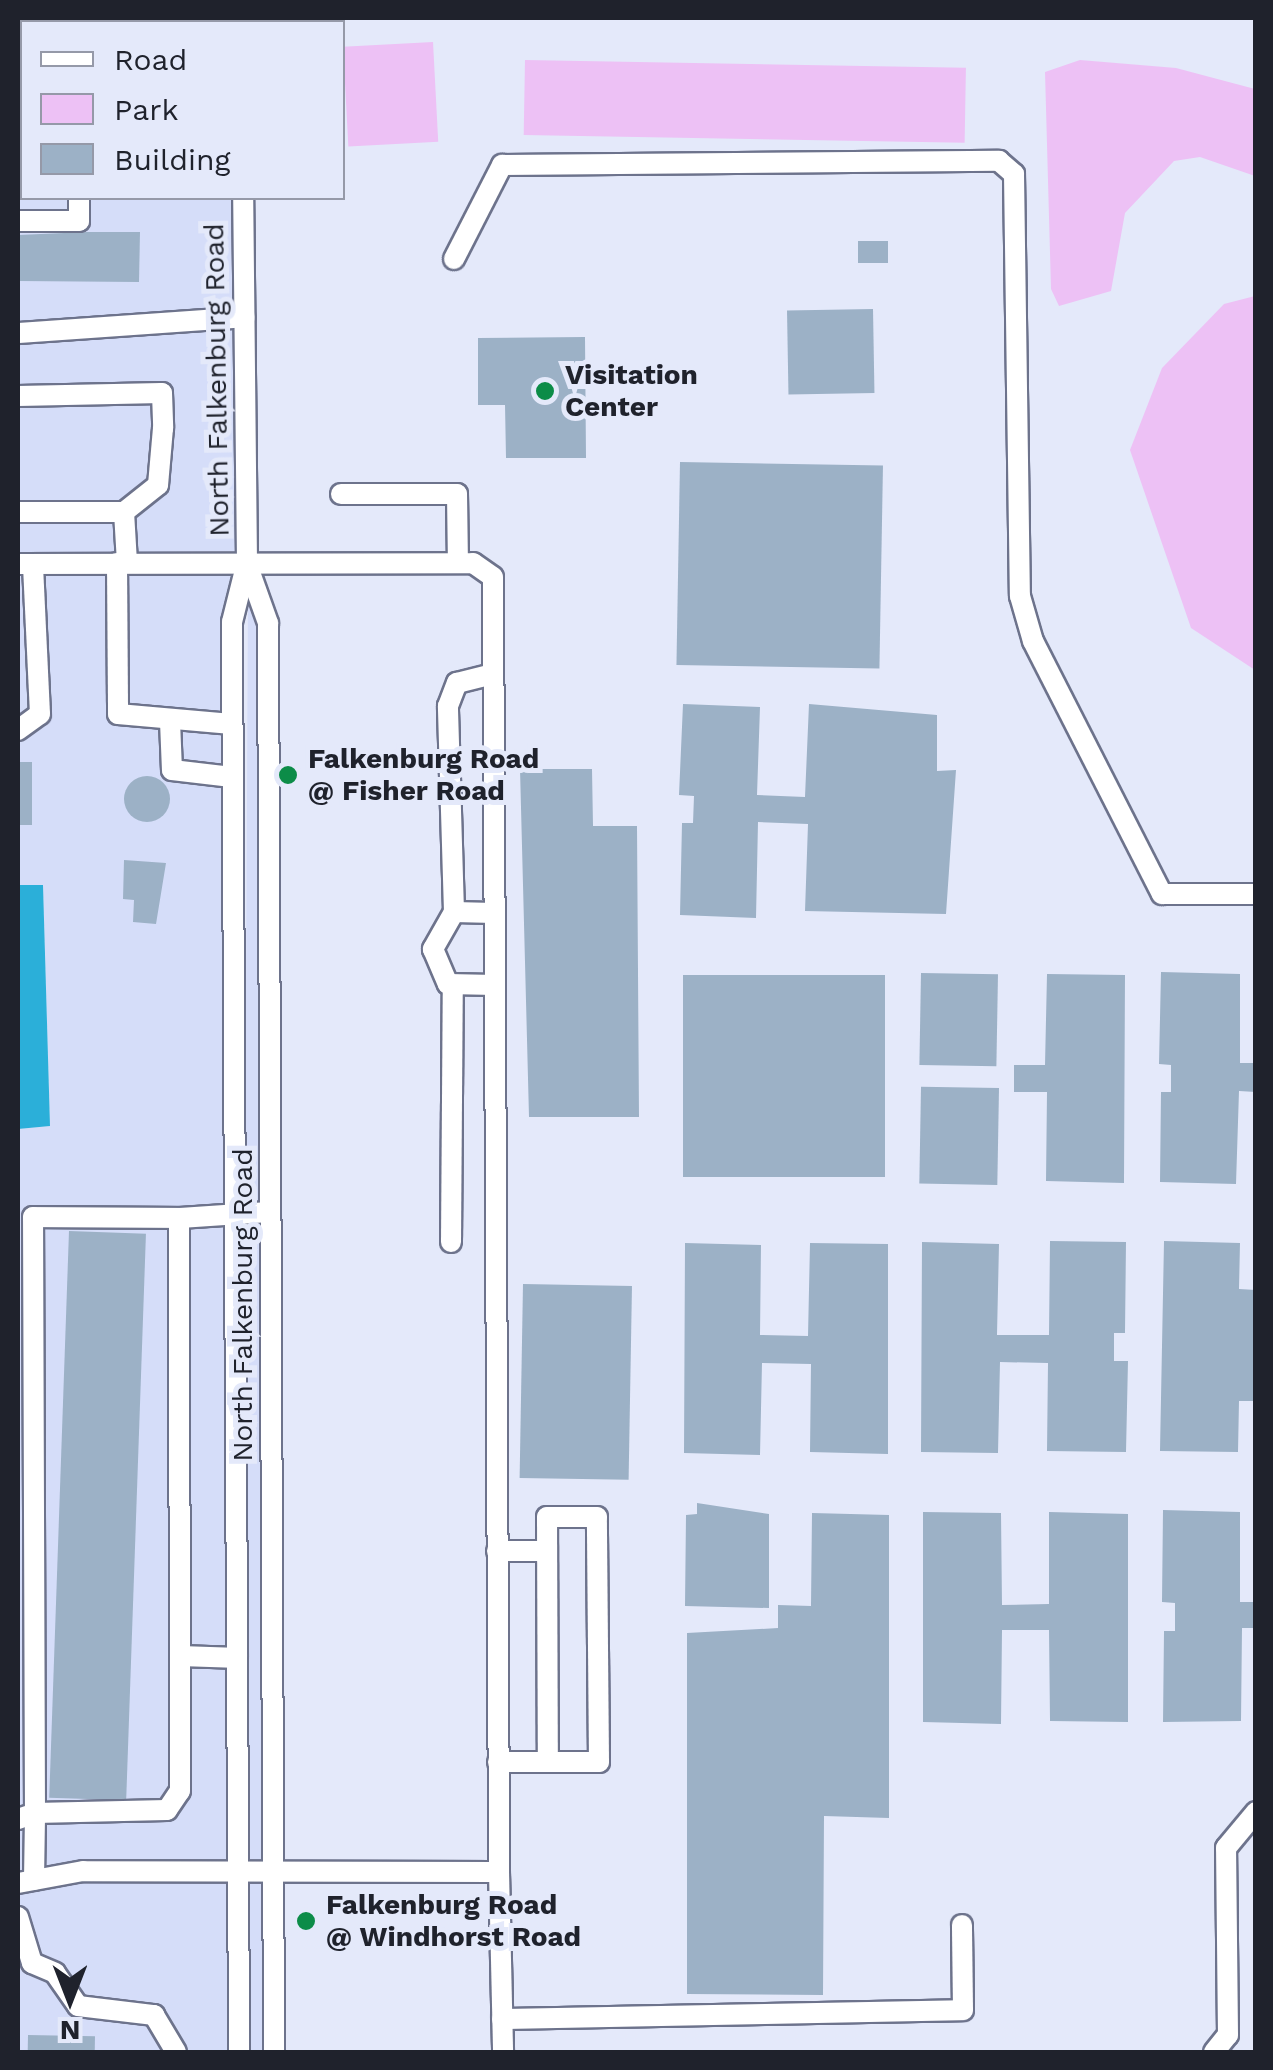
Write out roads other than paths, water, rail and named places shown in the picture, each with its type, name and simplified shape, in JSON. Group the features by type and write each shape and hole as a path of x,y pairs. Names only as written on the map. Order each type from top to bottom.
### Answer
{"street":[{"path":"454,259 502,165 999,161 1014,174 1020,596 1033,642 1162,894 1256,894"},
{"path":"18,221 79,221 80,200"},
{"name":"North Falkenburg Road","path":"239,2052 232,622 247,562 243,200"},
{"path":"18,333 244,317"},
{"path":"18,396 162,393 158,484 124,512 18,512"},
{"path":"341,494 458,494 458,563"},
{"path":"124,512 118,714 232,724"},
{"name":"North Falkenburg Road","path":"247,562 268,623 274,2052"},
{"path":"18,730 40,714 26,639 26,564 458,563 493,577 498,1762 503,2052"},
{"path":"452,1242 453,985 433,949 454,912 450,694 469,676 494,674"},
{"path":"170,721 172,770 232,777"},
{"path":"454,912 494,913"},
{"path":"453,985 495,985"},
{"path":"270,1212 179,1218 33,1217 26,1882 83,1871 499,1872"},
{"path":"26,1816 167,1810 180,1790 179,1218"},
{"path":"498,1762 548,1762 599,1762 597,1517 547,1516 548,1762"},
{"path":"497,1551 548,1551"},
{"path":"182,1656 238,1658"},
{"path":"1214,2052 1228,2035 1226,1848 1256,1812"},
{"path":"18,1917 25,1965 55,1973 78,2006 154,2016 176,2052"},
{"path":"502,2019 963,2010 962,1925"}],"water":[{"path":"18,885 43,885 50,1126 18,1129"}],"place":[{"name":"Visitation Center","path":"545,391"},
{"name":"Falkenburg Road @ Fisher Road","path":"288,775"},
{"name":"Falkenburg Road @ Windhorst Road","path":"306,1921"}]}
